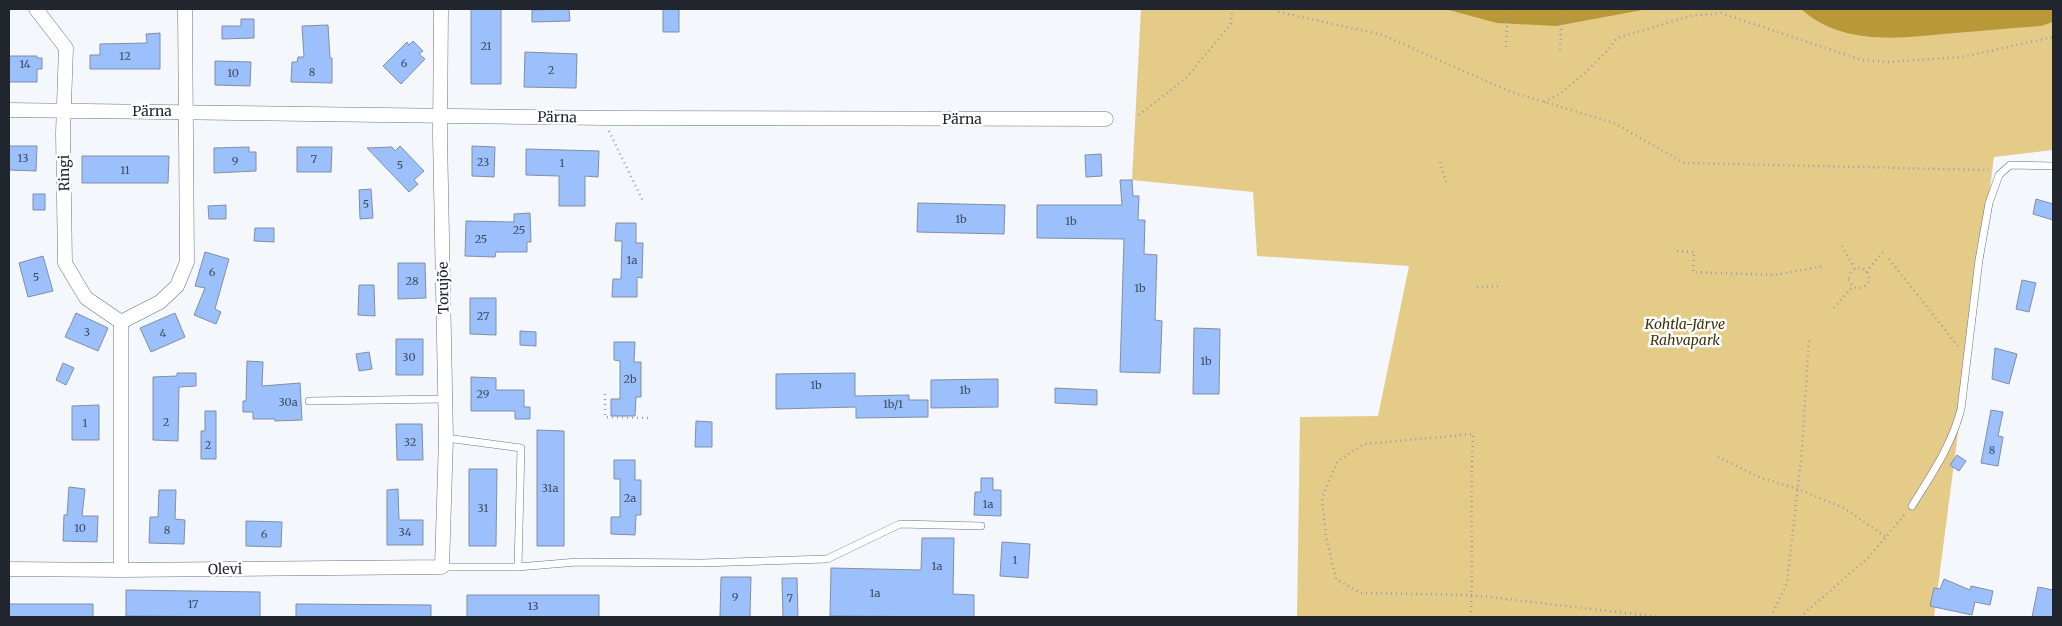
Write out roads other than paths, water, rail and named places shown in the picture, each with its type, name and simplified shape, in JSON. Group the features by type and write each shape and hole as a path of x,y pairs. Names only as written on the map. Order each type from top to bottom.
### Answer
{"street":[{"name":"Ringi","path":"36,9 66,48 64,110 65,263 86,298 121,322"},
{"path":"121,570 121,322 160,302 177,286 187,262 185,9"},
{"name":"Torujõe","path":"441,9 446,438 442,567"},
{"name":"Pärna","path":"9,110 625,118 1106,119"},
{"name":"Olevi","path":"9,570 442,567"}],"lane":[{"path":"1912,506 1948,446 1958,424 1979,260 1994,184 1999,175 2010,165 2053,166"},
{"path":"309,401 445,398"},
{"path":"446,438 521,448 518,568"},
{"path":"442,567 518,568 577,562 702,563 827,559 900,524 981,526"}],"park label":[{"name":"Kohtla-Järve Rahvapark","path":"1685,332"}]}
